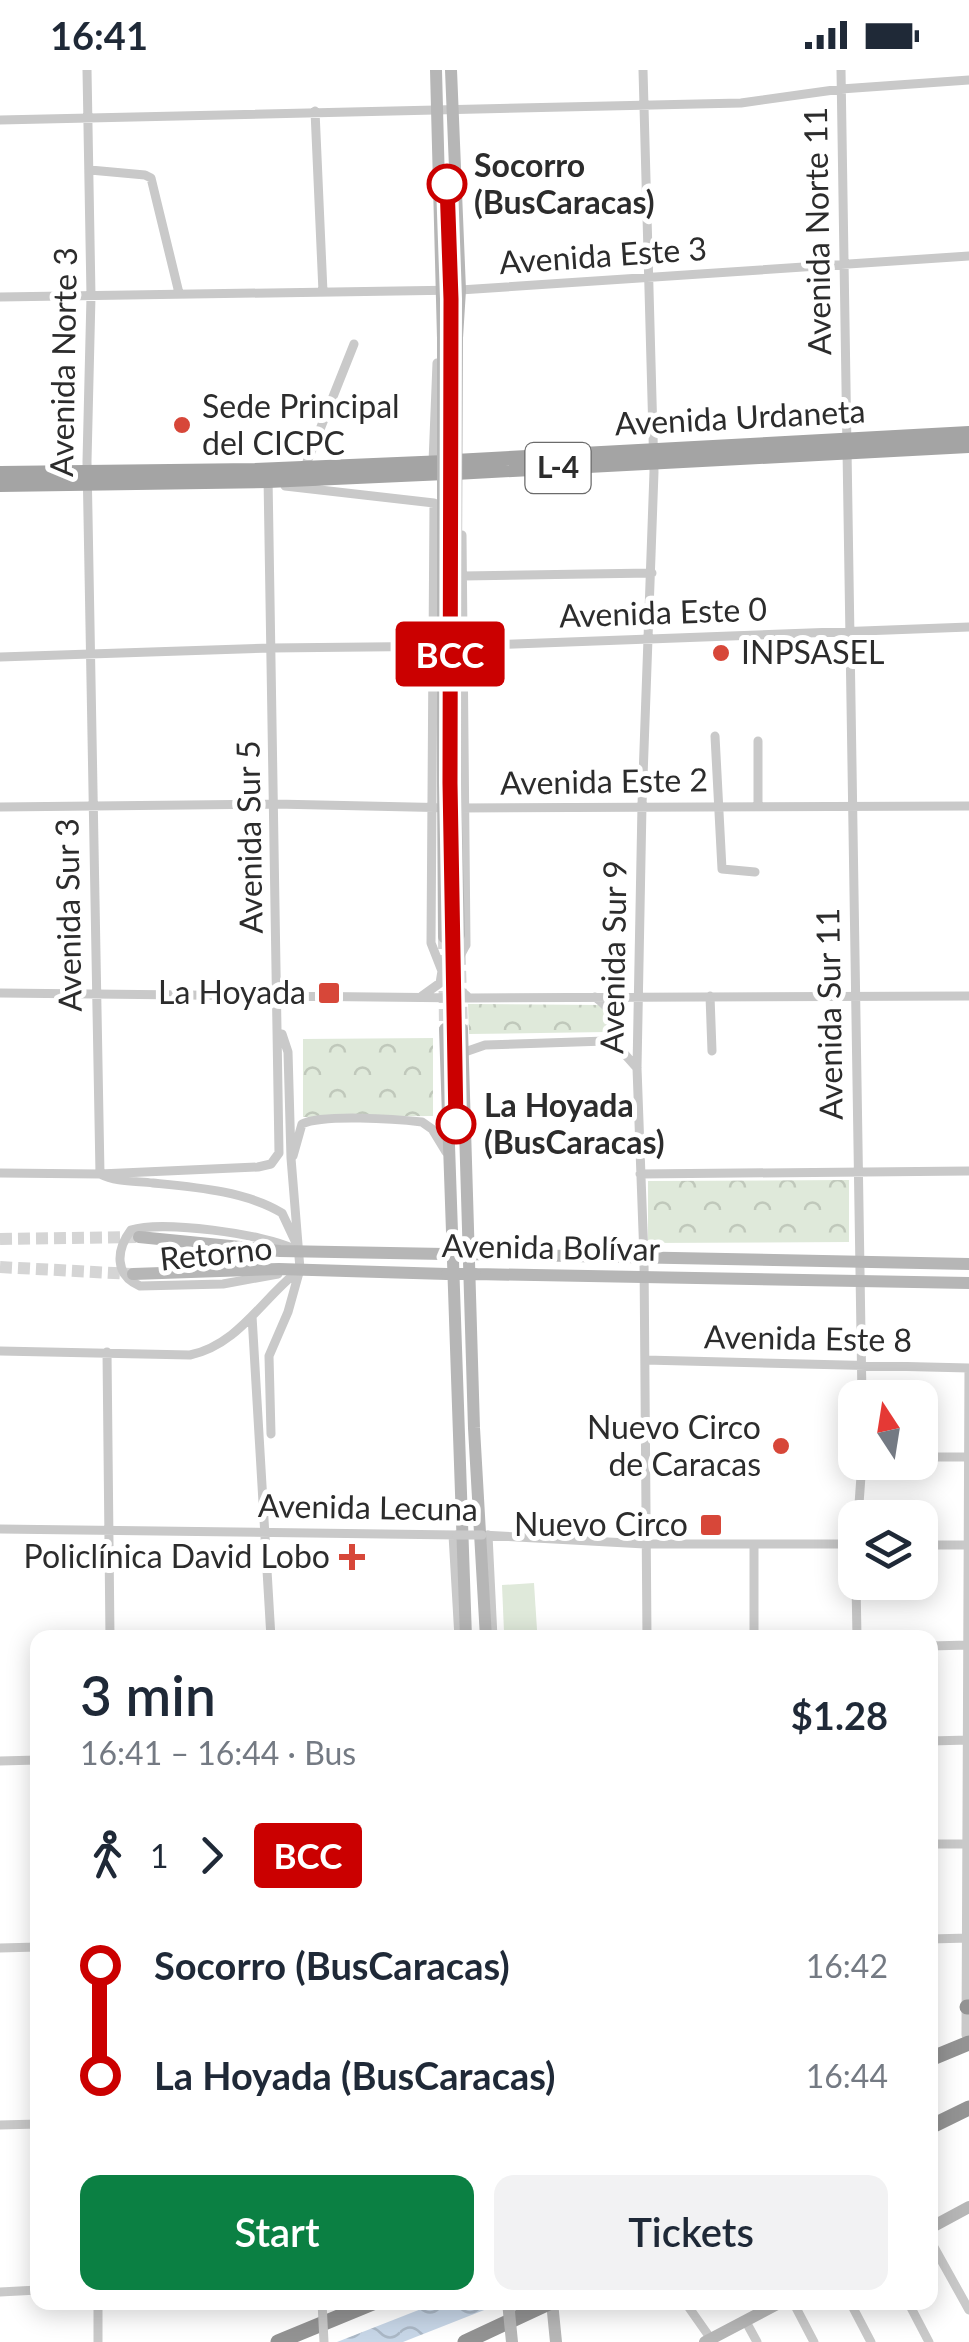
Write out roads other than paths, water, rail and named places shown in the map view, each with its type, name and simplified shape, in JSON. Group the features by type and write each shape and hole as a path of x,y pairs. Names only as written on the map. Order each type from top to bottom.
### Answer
{"highway":[{"path":"938,2055 967,2039"},
{"path":"938,2123 969,2108"},
{"path":"278,2342 356,2310"},
{"path":"465,2342 534,2310"}],"main road":[{"path":"436,70 440,290 450,338"},
{"path":"452,70 460,290 450,338 449,786 463,940"},
{"name":"Avenida Urdaneta","path":"0,473 87,478 268,476 845,446 969,432"},
{"name":"Avenida Urdaneta","path":"845,446 969,446"},
{"name":"Avenida Urdaneta","path":"268,476 305,468 451,466"},
{"name":"Avenida Urdaneta","path":"0,485 87,478"},
{"path":"438,940 449,786"},
{"path":"445,1029 462,1630"},
{"path":"462,1029 475,1447 488,1630"},
{"name":"Avenida Bolívar","path":"139,1237 300,1252 969,1264"},
{"name":"Avenida Bolívar","path":"133,1274 300,1269 969,1283"},
{"path":"938,2224 969,2207"},
{"path":"509,2310 512,2342"},
{"path":"552,2310 556,2342"},
{"path":"708,2340 766,2310"}],"street":[{"name":"Avenida Norte 3","path":"87,70 91,296 87,478 92,656"},
{"name":"Avenida Sur 9","path":"642,70 654,457 637,1068 644,1258 647,1630"},
{"name":"Avenida Norte 11","path":"841,70 851,631"},
{"path":"0,120 741,103 841,89 969,80"},
{"path":"315,111 323,292"},
{"path":"90,170 150,178 179,292"},
{"name":"Avenida Este 3","path":"0,296 460,290 969,256"},
{"path":"440,290 451,466 463,576 464,646 449,786"},
{"path":"451,466 463,339 460,290"},
{"path":"305,468 354,344"},
{"path":"268,476 434,503 431,646 449,786"},
{"name":"Avenida Sur 5","path":"100,1174 258,1167 276,1159 278,1153 268,476"},
{"path":"463,576 652,573"},
{"name":"Avenida Este 0","path":"0,657 464,646 969,627"},
{"name":"Avenida Sur 11","path":"851,631 862,1380"},
{"name":"Avenida Sur 3","path":"92,656 100,1174"},
{"path":"715,736 722,869 755,872"},
{"path":"758,742 758,806"},
{"name":"Avenida Este 2","path":"0,807 969,806"},
{"path":"463,940 454,956 439,954 432,835 450,808 465,835 463,940 453,976 460,992 479,998"},
{"path":"420,997 442,977 438,940"},
{"path":"0,994 479,998 969,996"},
{"path":"710,996 712,1051"},
{"path":"595,997 616,1019 614,1031 606,1041"},
{"name":"Avenida Sur 5","path":"271,1434 269,1356 288,1312 300,1269 288,1052 279,1025"},
{"path":"462,1052 485,1045 606,1041 637,1068"},
{"path":"292,1158 302,1124 337,1118 422,1122 438,1136 447,1158"},
{"path":"640,1174 969,1171"},
{"path":"0,1173 100,1174 110,1179 178,1186 263,1203 282,1213 300,1252"},
{"name":"Retorno","path":"300,1252 280,1242 152,1226 131,1230 119,1251 122,1272 140,1286 223,1284 300,1269"},
{"path":"0,1351 205,1352 227,1340 300,1269"},
{"path":"252,1316 271,1630"},
{"path":"107,1352 110,1630"},
{"name":"Avenida Este 8","path":"645,1360 969,1368"},
{"path":"967,2039 969,1368"},
{"path":"938,1457 969,1457"},
{"name":"Avenida Lecuna","path":"0,1529 486,1535 645,1544 838,1544"},
{"path":"455,1535 461,1630"},
{"path":"486,1535 489,1630"},
{"path":"754,1544 754,1630"},
{"path":"938,1545 969,1545"},
{"path":"856,1600 856,1630"},
{"path":"938,1646 969,1645"},
{"path":"938,1741 968,1740"},
{"path":"0,1761 30,1760"},
{"path":"938,1844 968,1844"},
{"path":"938,1939 968,1938"},
{"path":"0,1948 30,1947"},
{"path":"0,2125 30,2124"},
{"path":"938,2254 969,2310"},
{"path":"0,2292 30,2290"},
{"path":"98,2310 98,2342"},
{"path":"322,2310 324,2342"},
{"path":"691,2310 708,2340"},
{"path":"798,2310 814,2342"},
{"path":"854,2310 871,2342"},
{"path":"912,2310 928,2342"},
{"path":"746,2320 757,2342"}],"water":[{"path":"419,2310 484,2310 403,2342 337,2342"}],"tunnel":[{"path":"459,935 462,1029"},
{"path":"444,937 445,1029"},
{"path":"0,1239 136,1237"},
{"path":"0,1267 132,1274"}],"place":[{"name":"Socorro (BusCaracas)","path":"447,184"},
{"name":"Sede Principal del CICPC","path":"182,425"},
{"name":"INPSASEL","path":"721,653"},
{"name":"La Hoyada","path":"329,993"},
{"name":"La Hoyada (BusCaracas)","path":"456,1124"},
{"name":"Nuevo Circo de Caracas","path":"781,1446"},
{"name":"Nuevo Circo","path":"711,1525"},
{"name":"Policlínica David Lobo","path":"352,1557"}]}
